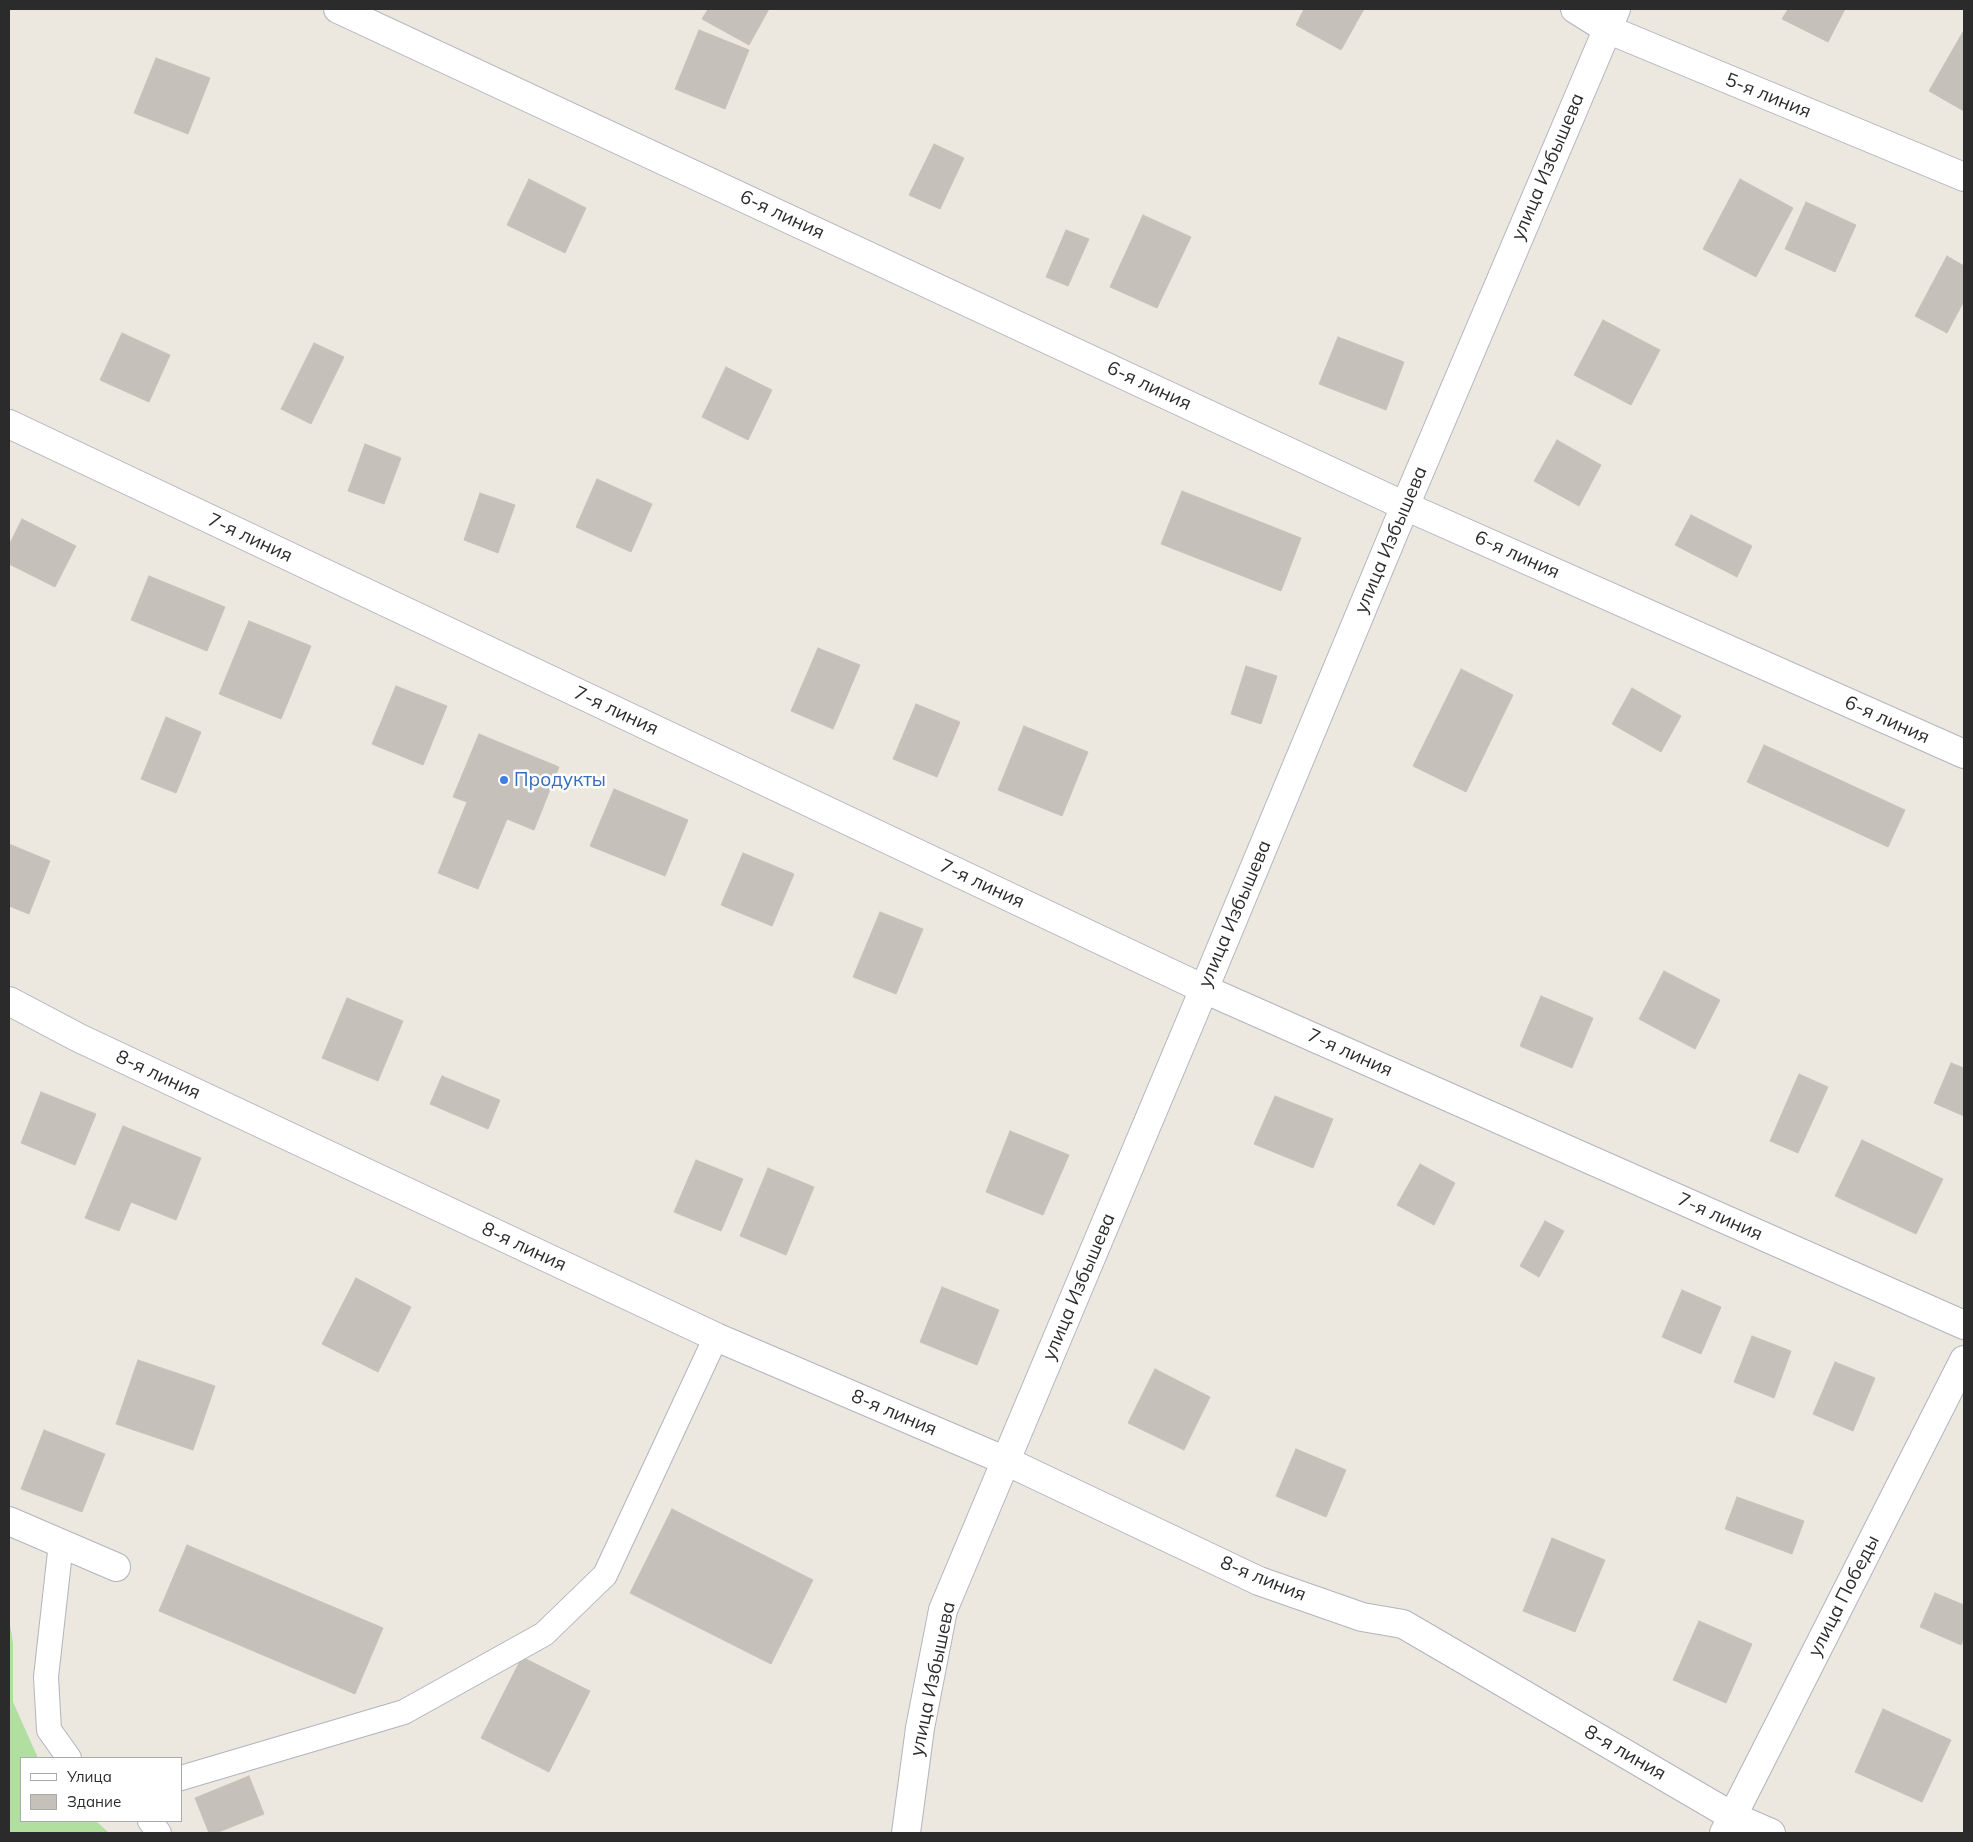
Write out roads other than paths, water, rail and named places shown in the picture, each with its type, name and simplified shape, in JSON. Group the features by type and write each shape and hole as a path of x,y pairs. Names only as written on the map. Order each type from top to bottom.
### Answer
{"street":[{"name":"6-я линия","path":"338,9 1405,506 1964,754"},
{"name":"5-я линия","path":"1576,9 1611,19 1964,177"},
{"name":"улица Избышева","path":"906,1833 920,1728 943,1610 1611,19"},
{"name":"7-я линия","path":"9,424 1204,989 1964,1325"},
{"name":"8-я линия","path":"9,1001 79,1038 716,1337 1006,1461 1259,1581 1362,1617 1403,1624 1728,1825 1771,1833"},
{"name":"улица Победы","path":"1728,1825 1964,1360"},
{"path":"9,1521 116,1567"}],"lane":[{"path":"182,1778 404,1712 544,1634 605,1575 716,1337"},
{"path":"61,1544 46,1677 49,1730 68,1757"},
{"path":"151,1822 159,1833"}],"place":[{"name":"Продукты","path":"504,780"}]}
